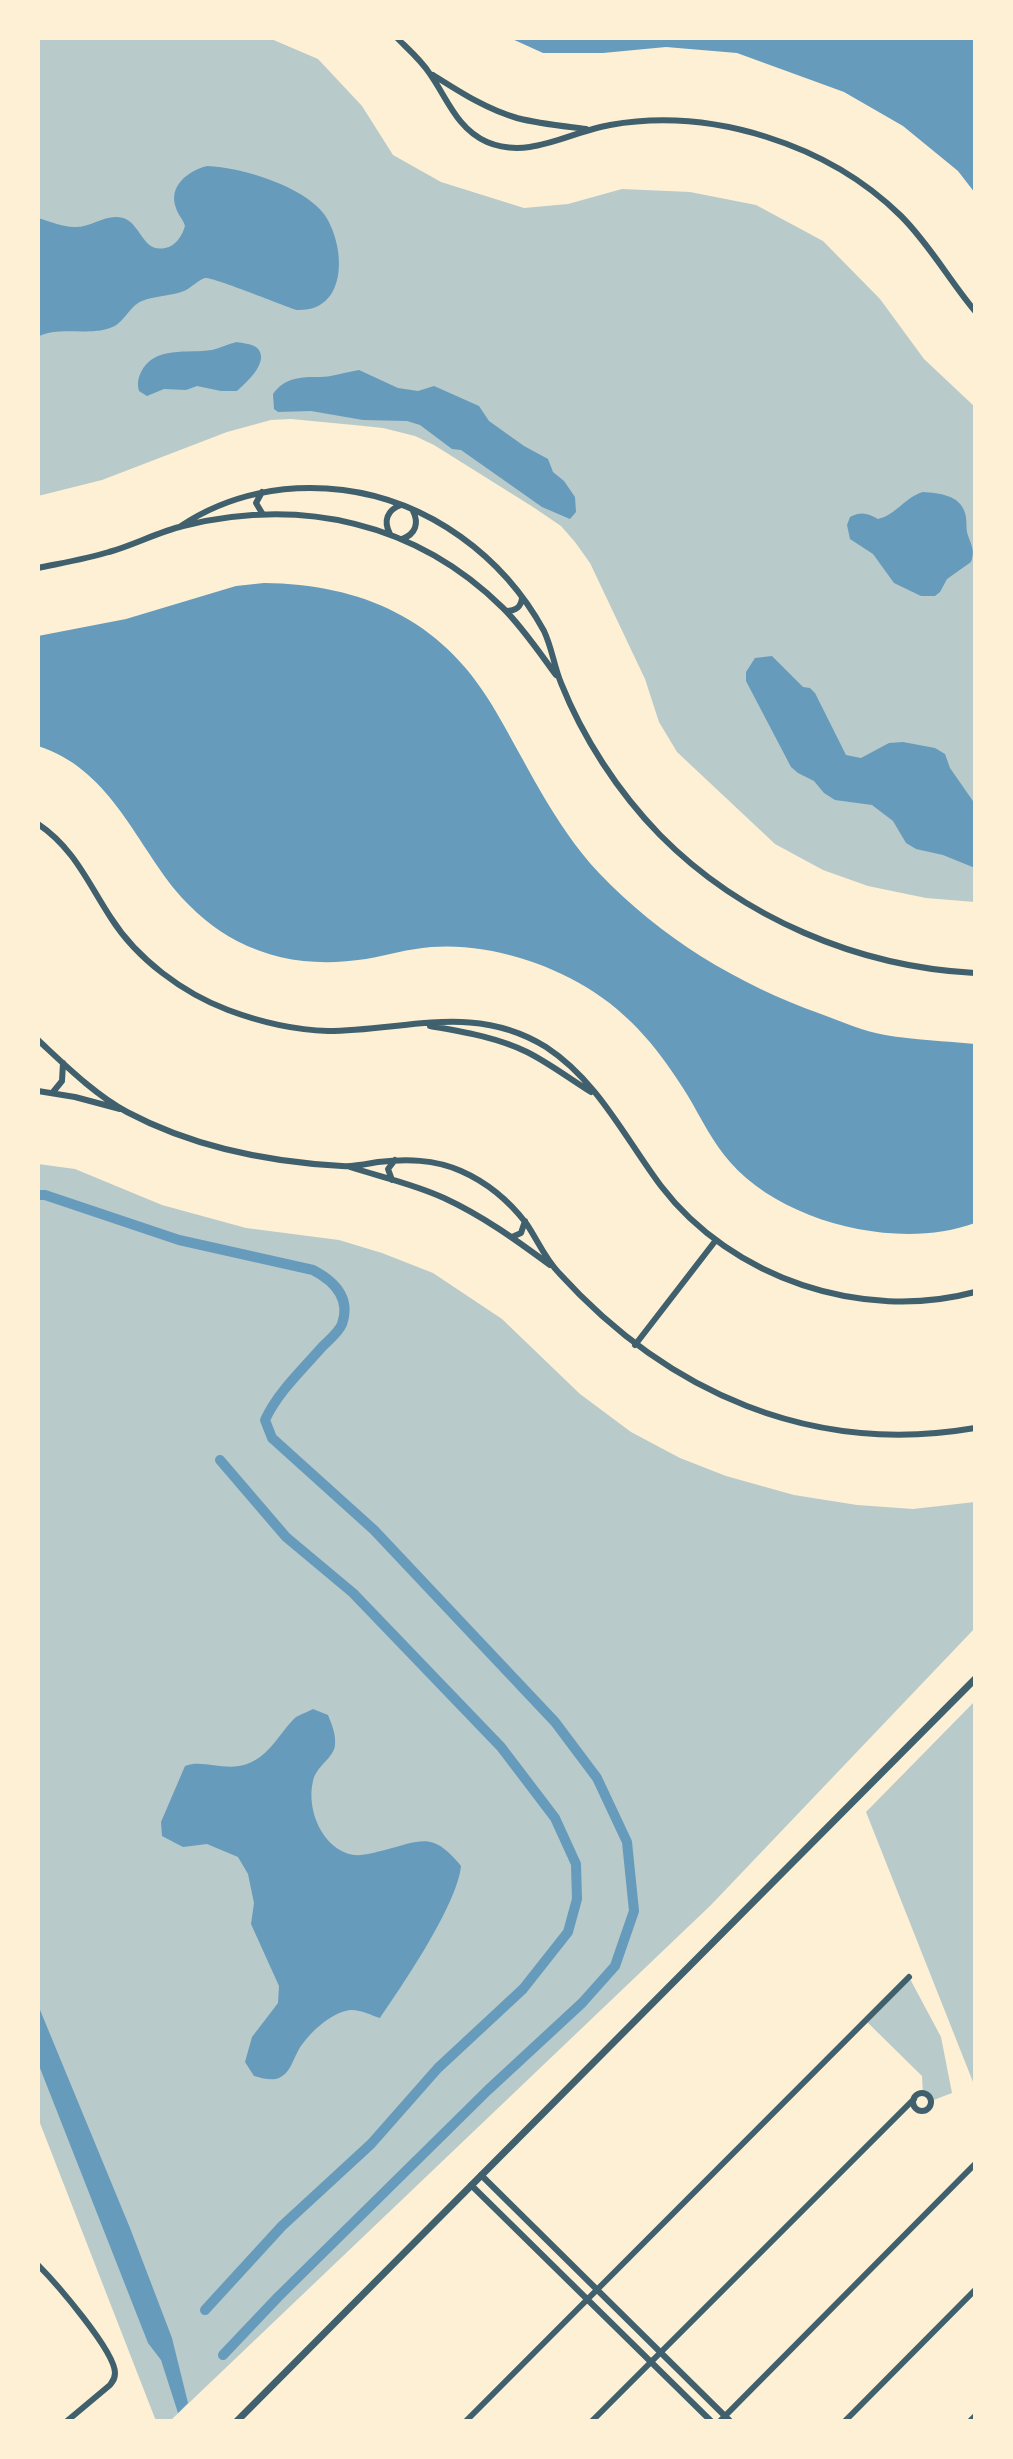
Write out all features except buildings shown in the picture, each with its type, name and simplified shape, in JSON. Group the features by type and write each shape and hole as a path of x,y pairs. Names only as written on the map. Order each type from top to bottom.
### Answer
{"street":[{"path":"397,38 429,73 461,123 486,141 499,146 519,148 548,143 590,129 649,121 709,125 772,140 826,162 850,176 900,215 923,240 975,311"},
{"path":"429,73 464,95 518,118 590,129"},
{"path":"452,110 453,99 464,95"},
{"path":"547,124 552,134 548,143"},
{"path":"38,568 110,552 181,526 215,506 262,492 328,488 352,491 412,509 473,545 493,563 522,598 546,636 560,681 593,747 659,834 704,875 776,919 828,943 914,966 975,973"},
{"path":"262,492 256,503 264,514"},
{"path":"390,534 386,518 395,507 401,505"},
{"path":"402,539 414,532 416,527 412,509"},
{"path":"181,526 264,514 306,514 355,523 390,534 445,561 506,611 560,681"},
{"path":"506,611 520,607 522,598"},
{"path":"38,824 61,841 71,853 111,919 129,941 171,979 199,996 235,1013 288,1027 344,1030 458,1020 481,1023 525,1036 546,1047 581,1076 663,1188 716,1240 745,1259 802,1285 842,1296 909,1302 975,1292"},
{"path":"422,1025 488,1038 528,1053 598,1097"},
{"path":"38,1040 125,1111"},
{"path":"53,1092 62,1081 63,1063"},
{"path":"38,1091 125,1111 228,1151 286,1161 346,1166 395,1160 436,1163 467,1173 493,1190 525,1221 554,1268"},
{"path":"392,1180 388,1169 395,1160"},
{"path":"346,1166 445,1198 512,1237 554,1268 594,1310 635,1345 711,1391 769,1414 837,1430 905,1435 975,1428"},
{"path":"512,1237 521,1233 525,1221"},
{"path":"635,1345 716,1240"},
{"path":"237,2421 975,1679"},
{"path":"466,2421 909,1977"},
{"path":"592,2421 661,2354 905,2108 918,2095 928,2096 931,2101 925,2110 905,2108"},
{"path":"914,2099 917,2109"},
{"path":"481,2175 725,2419 975,2164"},
{"path":"471,2185 711,2421"},
{"path":"549,2262 558,2252"},
{"path":"38,2265 83,2317 115,2371 114,2381 67,2421"},
{"path":"845,2421 975,2290"},
{"path":"970,2421 975,2416"}],"shaded area":[{"path":"38,38 269,38 318,59 362,106 393,155 441,182 524,208 568,204 622,189 690,192 756,205 823,241 880,299 924,359 975,407 975,902 926,898 868,886 823,870 775,844 677,752 659,722 645,679 590,563 561,526 415,436 383,428 291,419 271,420 227,432 102,480 38,496"},
{"path":"38,1164 75,1169 162,1205 246,1228 339,1240 433,1273 502,1319 580,1394 631,1432 680,1458 726,1476 794,1495 857,1505 913,1509 975,1502 975,1628 711,1905 170,2421 156,2421 38,2118"},
{"path":"975,1701 975,2087 866,1812"},
{"path":"909,1977 941,2037 952,2093 931,2101 923,2094 922,2076 865,2020"}],"water":[{"path":"510,38 975,38 975,193 958,171 903,126 844,92 737,53 666,47 603,53 543,53"},
{"path":"207,166 237,170 270,180 302,195 324,214 336,242 339,259 334,289 326,300 314,308 297,310 205,278 184,291 142,301 110,328 54,332 38,337 38,218 74,227 111,217 123,218 151,246 169,247 178,240 185,226 174,200 177,186 193,172"},
{"path":"237,342 256,347 261,358 256,371 237,391 197,386 186,390 164,389 147,396 139,391 141,372 154,358 172,352 212,350"},
{"path":"359,370 398,388 418,391 434,386 479,406 489,421 548,459 553,472 575,497 576,512 570,519 542,507 420,425 407,421 363,420 311,411 278,412 274,409 273,394 288,381"},
{"path":"923,492 942,494 959,502 965,513 973,550 971,562 947,579 935,596 921,596 894,583 873,554 850,539 847,525 850,517 858,514 868,514 878,519 884,517"},
{"path":"264,583 333,590 365,599 423,629 448,650 472,675 492,705 541,792 583,854 648,918 702,957 790,1002 861,1029 896,1037 975,1044 975,1223 945,1231 912,1234 878,1232 844,1226 780,1201 753,1183 724,1155 667,1064 631,1022 586,987 531,961 491,951 451,946 349,961 316,962 284,958 237,941 197,912 176,891 118,807 101,788 62,756 38,746 38,636 126,619 236,586"},
{"path":"772,656 803,687 815,693 846,755 861,758 889,743 903,742 935,748 945,754 950,768 975,804 975,868 943,855 916,849 906,843 893,821 872,805 835,800 814,781 791,767 746,681 746,672 755,658"},
{"path":"313,1709 328,1715 335,1737 334,1750 315,1776 311,1792 314,1815 325,1837 343,1852 354,1855 418,1842 435,1843 461,1866 440,1922 380,2018 354,2010 335,2015 306,2039 283,2076 266,2079 254,2076 245,2062 252,2037 278,2003 279,1986 251,1924 254,1903 248,1874 238,1857 207,1844 183,1847 162,1836 161,1822 185,1766 231,1767 247,1764 268,1750 296,1717"},
{"path":"38,2005 172,2338 188,2403 178,2413 161,2360 148,2343 38,2063"}],"waterway":[{"path":"38,1195 179,1240 313,1270 334,1285 344,1306 342,1324 276,1400 265,1420 272,1438 374,1530 555,1722 597,1778 627,1842 634,1911 615,1966 582,2003 488,2090 223,2355"},
{"path":"205,2310 282,2226 371,2144 438,2068 523,1989 568,1932 577,1899 576,1864 555,1818 501,1747 353,1593 286,1537 220,1460"}]}
